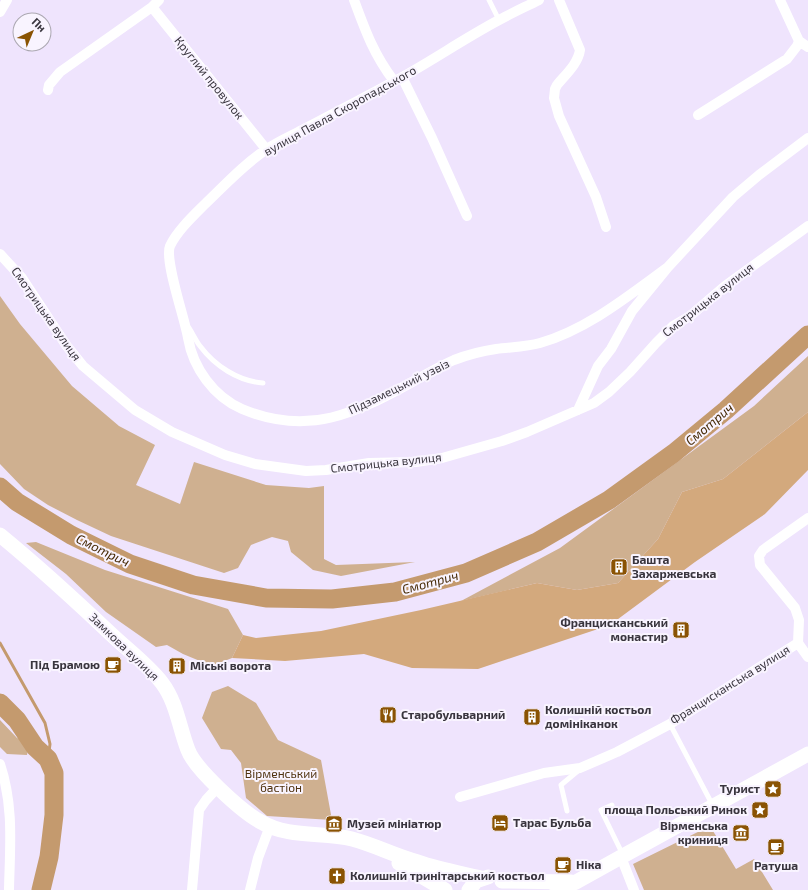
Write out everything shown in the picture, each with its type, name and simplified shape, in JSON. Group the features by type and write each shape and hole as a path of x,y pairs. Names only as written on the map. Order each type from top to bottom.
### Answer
{"main road":[{"name":"Замкова вулиця","path":"0,535 98,621 154,674 170,695 176,709 188,750 193,759 201,770 218,787 252,817 282,830 336,836 365,843 417,862 482,878 495,878 505,885 576,882"},
{"path":"557,890 576,882 808,754"},
{"name":"Замкова вулиця","path":"365,843 445,890"},
{"path":"469,890 476,881 482,878"}],"street":[{"path":"0,12 7,0"},
{"path":"354,0 372,48 384,68 398,79 432,138 467,216"},
{"name":"вулиця Павла Скоропадського","path":"168,253 169,248 176,237 200,209 234,176 266,150 398,79 499,20 538,0"},
{"path":"559,0 580,50 574,64 555,89 554,98 559,116 596,197 606,227"},
{"path":"780,0 799,41 808,47"},
{"name":"Круглий провулок","path":"48,90 49,85 60,72 155,4 266,150"},
{"path":"698,116 787,60 799,41"},
{"path":"578,410 598,366 612,349 632,311 668,267 733,197 759,175 808,138"},
{"name":"Смотрицька вулиця","path":"0,254 22,278 66,345 83,366 135,410 153,422 189,440 225,455 255,464 306,471 326,470 369,463 416,462 442,458 502,441 527,432 594,403 609,392 630,372 673,326 690,316 725,286 808,226"},
{"name":"Підзамецький узвіз","path":"168,253 170,267 186,324 189,343 197,365 211,387 228,402 248,412 283,422 313,422 335,418 357,410 399,390 440,367 466,356 487,350 535,344 566,333 608,309 668,267"},
{"path":"808,518 763,550 759,556 760,565 795,608 800,620 798,643 808,657"},
{"name":"Францисканська вулиця","path":"460,797 544,773 580,768 617,752 670,724 798,643"},
{"path":"0,764 9,799 9,889"},
{"path":"192,890 199,810 218,787"},
{"path":"250,890 258,858 270,826"},
{"path":"622,857 634,890"}],"lane":[{"path":"489,0 499,20"},
{"path":"186,324 200,346 219,366 247,380 263,383"},
{"path":"670,724 712,806"},
{"path":"567,812 561,785 580,768"},
{"path":"612,805 601,810 622,857"}],"green space":[{"path":"0,296 20,324 72,386 119,426 155,445 136,485 180,504 194,462 266,485 309,488 324,486 324,559 336,565 415,562 341,576 313,570 291,552 288,541 272,537 251,545 238,568 224,573 111,536 48,505 24,489 0,464"},
{"path":"808,356 808,412 723,479 682,492 658,539 618,583 577,590 537,583 461,601 560,548 754,406"},
{"path":"36,542 105,570 228,609 243,635 232,658 212,666 183,654 167,645 156,647 106,612 66,574 26,543"},
{"name":"Вірменський бастіон","path":"228,686 256,703 278,740 321,760 332,820 267,816 246,798 241,763 231,750 221,749 202,718 212,692"},
{"path":"0,720 17,738 29,742 27,755 7,754 0,747"},
{"path":"710,826 736,869 754,859 773,890 644,890 633,864"}],"shaded area":[{"path":"808,412 808,470 765,514 695,562 610,625 478,669 412,668 364,654 285,661 232,658 243,635 256,638 321,631 537,583 577,590 618,583 658,539 682,492 723,479"}],"waterway":[{"name":"Смотрич","path":"0,487 17,502 71,535 130,564 193,585 266,598 332,599 395,592 466,573 537,542 609,500 674,453 726,410 808,335"},
{"path":"0,643 45,723 50,744 48,759"},
{"name":"Смотрич","path":"0,703 17,720 35,747 48,759 54,773 54,815 49,857 41,890"}],"place":[{"name":"Башта Захаржевська","path":"619,567"},
{"name":"Францисканський монастир","path":"681,630"},
{"name":"Під Брамою","path":"113,665"},
{"name":"Міські ворота","path":"177,666"},
{"name":"Старобульварний","path":"388,715"},
{"name":"Колишній костьол домініканок","path":"532,717"},
{"name":"Турист","path":"773,789"},
{"name":"площа Польський Ринок","path":"760,810"},
{"name":"Тарас Бульба","path":"500,823"},
{"name":"Музей мініатюр","path":"334,824"},
{"name":"Вірменська криниця","path":"741,833"},
{"name":"Ратуша","path":"776,847"},
{"name":"Ніка","path":"563,865"},
{"name":"Колишній тринітарський костьол","path":"337,876"}]}
